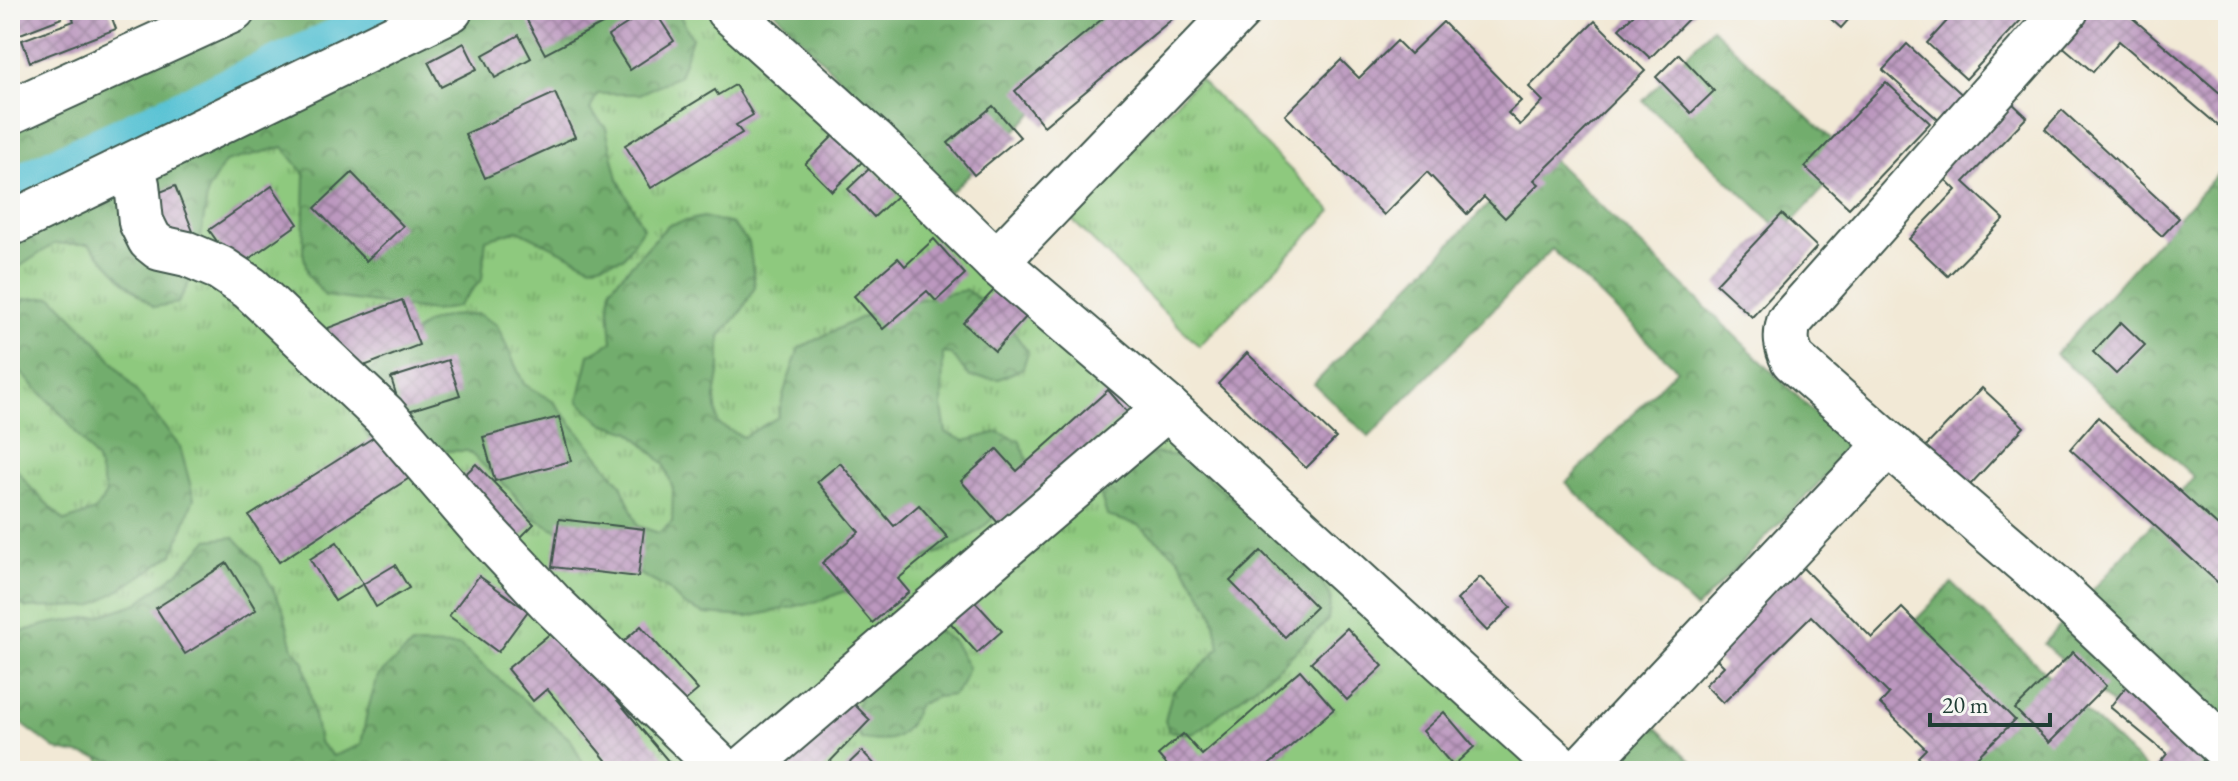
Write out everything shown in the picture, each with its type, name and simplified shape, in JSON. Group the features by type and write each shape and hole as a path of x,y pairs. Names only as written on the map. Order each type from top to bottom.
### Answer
{"street":[{"path":"10,112 233,10"},
{"path":"10,224 450,10"},
{"path":"728,10 873,141 996,262 1167,408 1564,771"},
{"path":"996,262 1239,10"},
{"path":"2066,10 1789,322 1785,334 1788,349 1793,360 2052,585 2228,751"},
{"path":"137,184 141,222 150,240 160,248 187,254 220,268 250,288 384,415 553,605 724,771"},
{"path":"742,771 1167,408"},
{"path":"1580,771 1888,444"}],"green space":[{"path":"249,10 677,10 692,38 679,76 639,94 597,94 590,110 606,128 618,179 643,228 623,258 591,266 518,230 486,239 482,279 457,307 433,311 325,296 308,275 303,252 305,175 283,147 225,162 208,190 196,270 178,303 154,307 89,244 54,244 10,273 10,119"},
{"path":"401,10 716,10 1568,771 105,771 86,733 10,681 10,189"},
{"path":"773,10 1140,10 950,193"},
{"path":"1712,28 1852,158 1783,232 1643,101"},
{"path":"1199,79 1332,211 1199,346 1066,214"},
{"path":"1542,149 1852,449 1696,609 1566,483 1677,369 1552,249 1369,437 1314,384"},
{"path":"2228,162 2228,771 2187,771 2044,644 2194,477 2056,354"},
{"path":"703,217 732,224 749,243 755,287 741,312 720,336 720,367 715,398 718,424 743,437 778,417 799,348 882,307 966,290 998,311 1028,352 1023,368 999,379 970,377 951,354 943,353 942,407 946,433 965,441 998,432 1019,440 1032,469 1017,496 980,530 957,545 823,600 748,617 704,614 684,605 668,589 532,517 511,491 468,451 375,450 360,417 359,381 426,323 448,316 478,314 497,325 524,384 554,402 621,484 638,526 659,533 672,522 673,489 664,464 631,432 602,423 578,401 589,355 612,342 611,287 668,225"},
{"path":"53,297 99,344 180,447 194,498 173,554 126,586 92,606 26,608 10,596 10,461 32,489 65,521 95,511 106,494 97,461 65,418 10,361 10,327 24,299"},
{"path":"1149,453 1181,456 1310,564 1331,597 1328,620 1283,664 1192,734 1169,731 1165,721 1172,692 1220,647 1212,611 1178,557 1138,525 1107,516 1100,493 1122,465"},
{"path":"234,537 261,566 283,609 293,648 304,662 319,742 333,756 361,745 378,676 412,645 460,646 571,740 587,771 229,771 215,764 152,768 57,750 19,722 10,697 14,634 48,624 99,616 138,603 178,572 208,540"},
{"path":"1952,583 2148,771 1951,771 1900,636"},
{"path":"932,628 953,641 968,667 962,685 953,695 936,697 918,705 909,724 897,736 882,741 861,739 852,718 867,682"},
{"path":"1642,714 1702,771 1595,771"}],"building":[{"path":"10,10 59,10 62,18 10,38"},
{"path":"70,10 109,10 116,29 30,62 22,40 74,21"},
{"path":"524,10 629,10 545,54"},
{"path":"648,10 654,10 674,41 630,70 608,36"},
{"path":"1113,10 1183,10 1044,126 1015,91"},
{"path":"1638,10 1697,10 1650,58 1619,29"},
{"path":"1821,10 1857,10 1841,28"},
{"path":"1957,10 2010,10 2021,20 1966,79 1927,43"},
{"path":"2079,10 2123,10 2228,100 2228,134 2119,41 2093,72 2054,39"},
{"path":"1595,21 1645,71 1534,180 1539,184 1505,218 1484,197 1467,214 1427,172 1384,215 1285,115 1341,60 1359,78 1397,41 1410,54 1443,22 1521,101 1508,113 1520,125 1543,101 1529,87"},
{"path":"519,35 531,58 495,78 483,55"},
{"path":"464,43 477,69 441,87 428,62"},
{"path":"1907,44 1967,99 1943,124 1883,70"},
{"path":"1679,54 1714,91 1691,113 1656,77"},
{"path":"1886,82 1930,123 1849,208 1805,167"},
{"path":"735,85 753,115 736,125 742,133 651,188 625,145 715,90 718,95"},
{"path":"555,93 575,137 485,178 465,134"},
{"path":"2009,100 2027,117 1964,182 2004,219 1948,276 1909,239 1956,190 1938,172"},
{"path":"993,106 1020,137 974,175 948,143"},
{"path":"2062,110 2179,218 2162,236 2045,129"},
{"path":"836,133 863,161 832,191 805,164"},
{"path":"871,167 898,195 874,217 848,189"},
{"path":"352,173 403,226 366,261 315,208"},
{"path":"175,186 194,234 171,242 153,195"},
{"path":"272,186 298,224 236,268 209,230"},
{"path":"1782,214 1817,247 1752,317 1716,284"},
{"path":"934,239 965,274 936,301 927,291 883,329 854,296 898,258 905,266"},
{"path":"996,288 1027,316 995,351 963,323"},
{"path":"402,300 419,345 346,373 328,328"},
{"path":"2121,322 2145,345 2116,374 2093,352"},
{"path":"1247,353 1336,438 1306,468 1218,384"},
{"path":"448,360 460,395 402,413 391,378"},
{"path":"1982,388 2024,427 1968,487 1925,447"},
{"path":"1108,390 1127,412 999,524 961,481 997,449 1017,471"},
{"path":"559,417 571,461 495,481 483,437"},
{"path":"2098,417 2228,535 2228,586 2225,589 2070,449"},
{"path":"382,432 411,477 279,562 249,516"},
{"path":"840,463 894,526 919,505 948,538 898,579 909,592 872,623 822,563 859,532 817,482"},
{"path":"476,464 534,524 513,545 455,484"},
{"path":"559,519 644,529 638,577 552,567"},
{"path":"337,542 363,584 335,601 310,559"},
{"path":"1261,551 1316,607 1285,637 1230,581"},
{"path":"1791,556 1872,638 1902,608 2015,720 1963,771 1932,771 1918,757 1926,749 1880,704 1889,694 1811,616 1723,703 1705,685 1724,666 1702,644"},
{"path":"227,563 256,610 185,654 156,608"},
{"path":"395,565 409,588 376,607 363,584"},
{"path":"479,576 528,611 498,652 449,616"},
{"path":"1480,577 1511,607 1487,631 1457,600"},
{"path":"966,592 1002,631 977,653 942,613"},
{"path":"641,626 698,690 673,711 617,647"},
{"path":"557,628 674,768 671,771 615,771 547,689 533,701 507,669"},
{"path":"1347,628 1383,666 1347,700 1311,662"},
{"path":"2073,652 2106,686 2049,743 2015,709"},
{"path":"1300,670 1334,709 1262,771 1172,771 1158,755 1183,734 1202,755"},
{"path":"2132,679 2214,747 2195,771 2153,771 2167,754 2110,707"},
{"path":"843,693 870,720 821,771 768,771"},
{"path":"1444,712 1474,747 1453,766 1423,731"},
{"path":"862,751 881,771 841,771"}],"waterway":[{"path":"10,189 394,13"}]}
